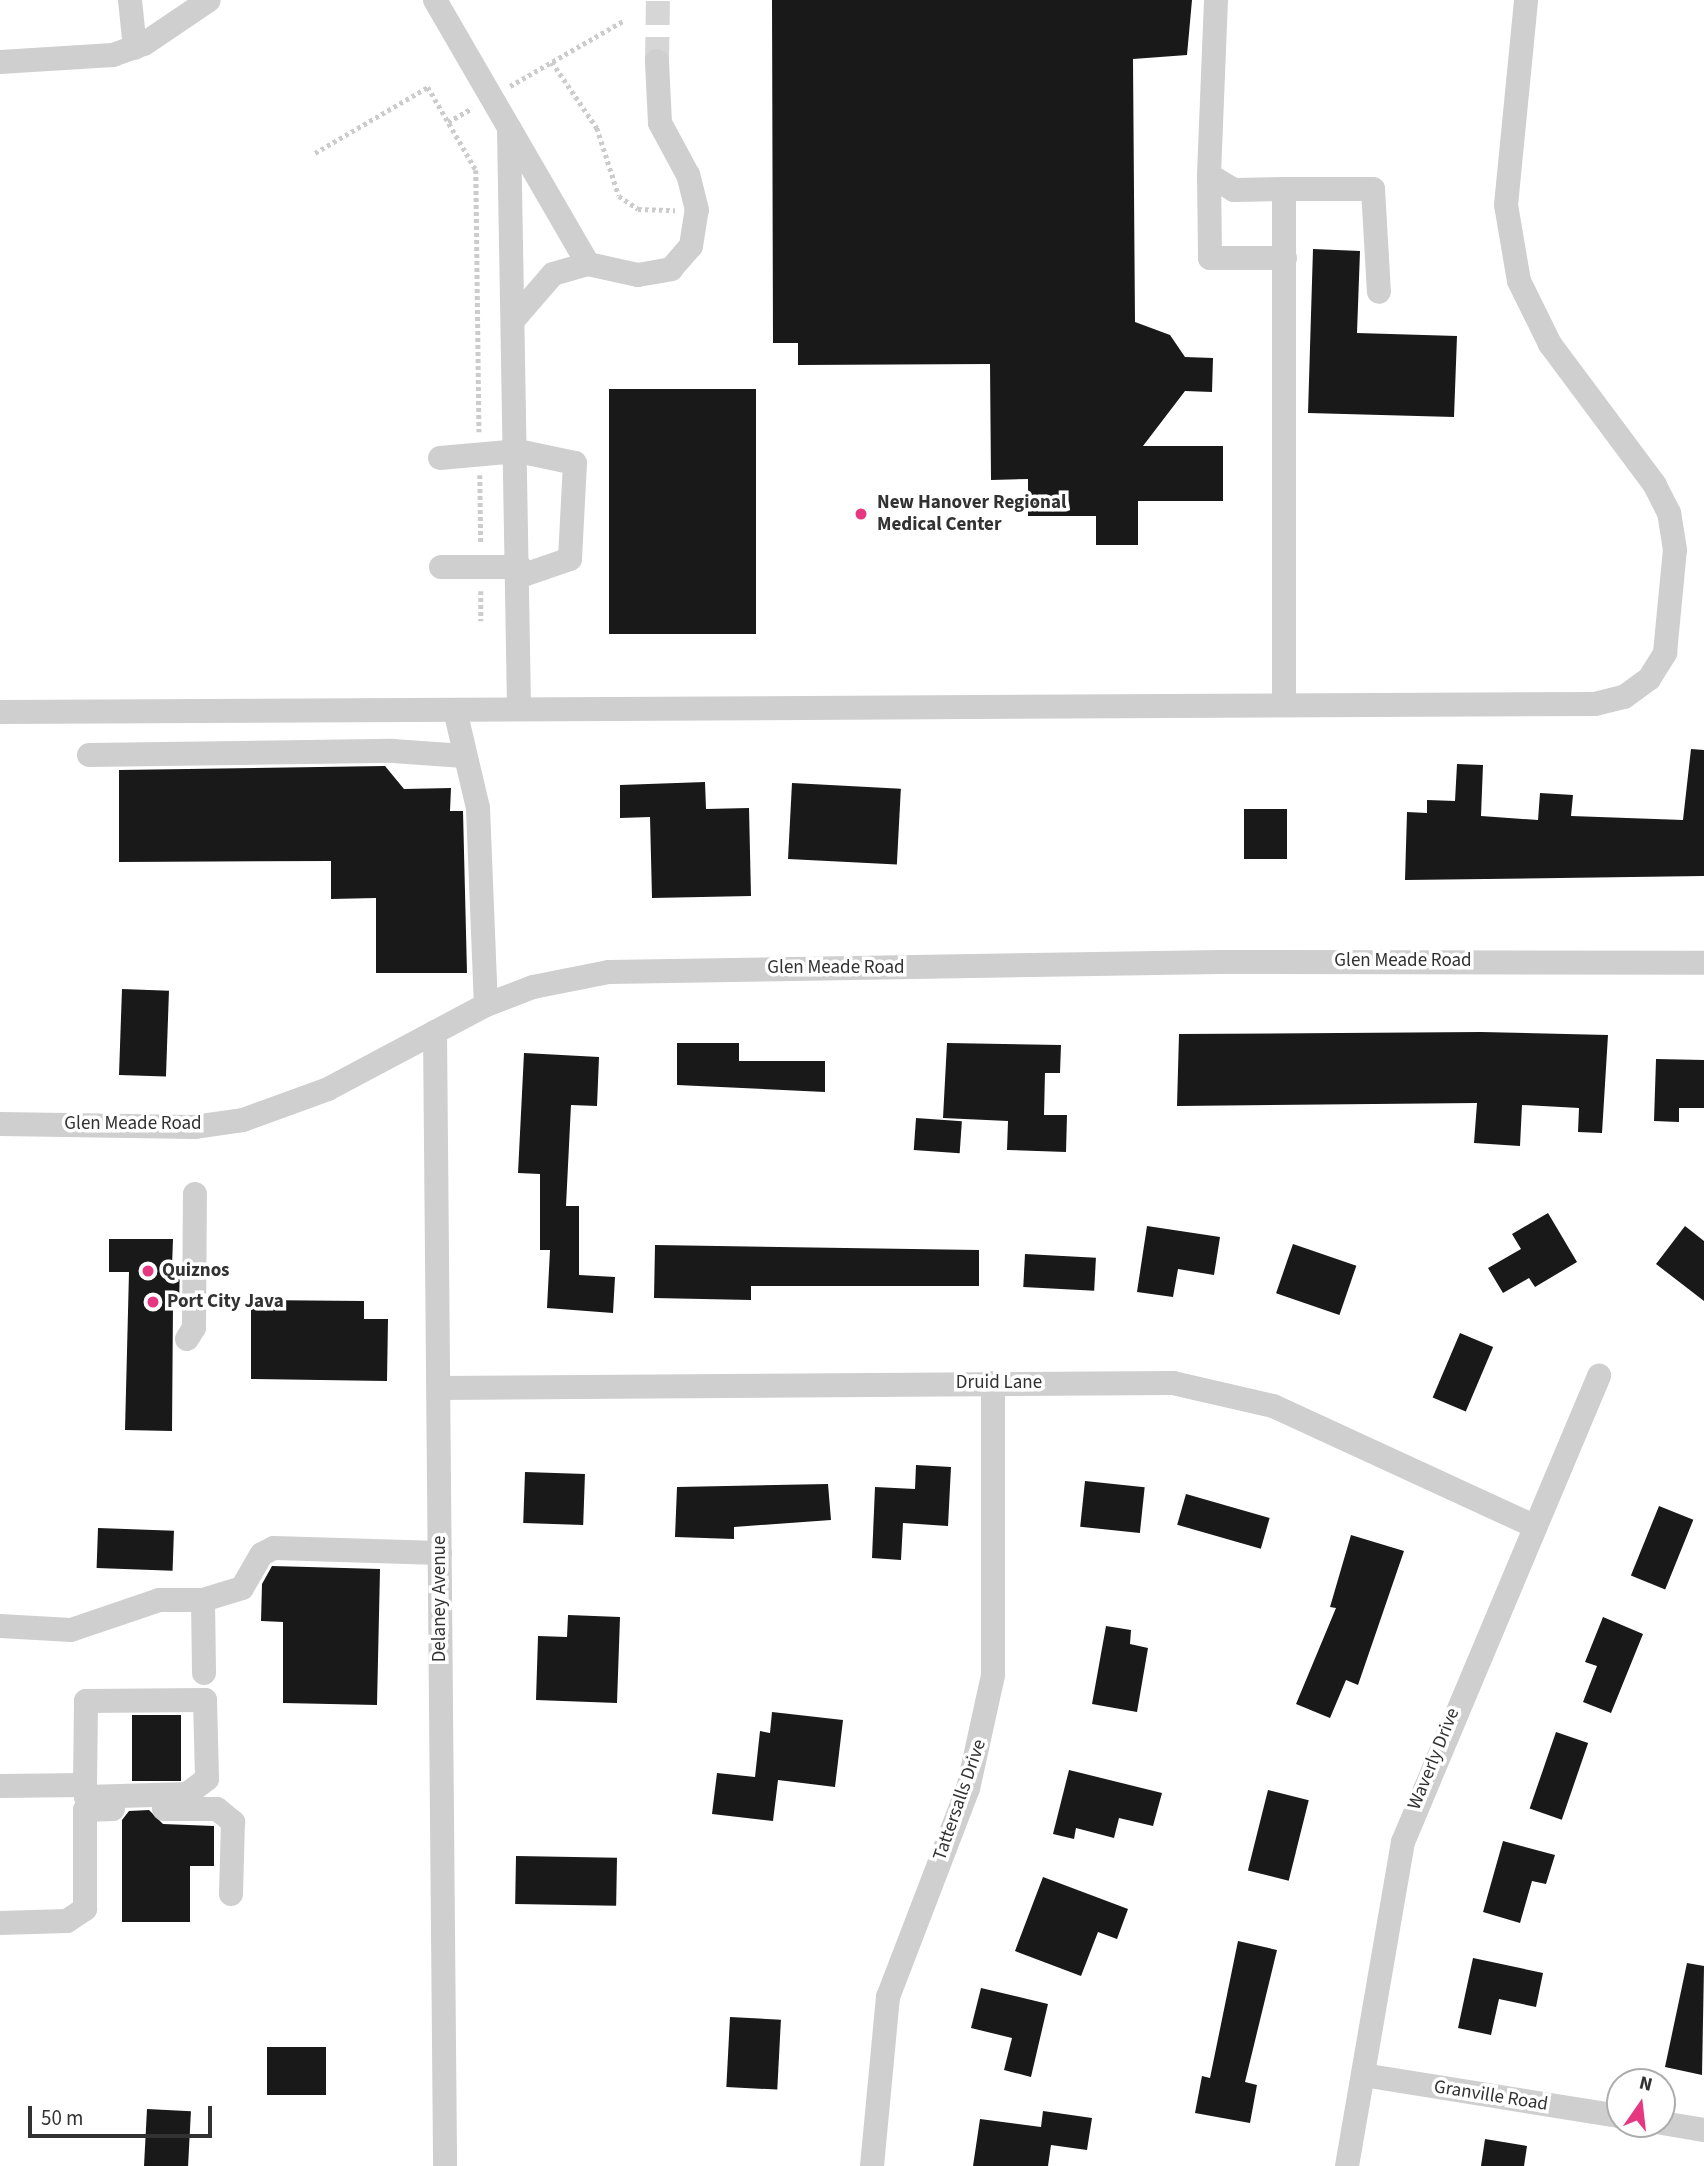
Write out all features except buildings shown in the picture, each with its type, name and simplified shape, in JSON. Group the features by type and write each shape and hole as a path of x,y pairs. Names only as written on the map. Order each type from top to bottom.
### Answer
{"street":[{"path":"130,0 135,48"},
{"path":"0,62 67,62 135,48 209,0"},
{"path":"435,0 588,264"},
{"path":"1216,0 1209,175 1210,258 1285,258"},
{"path":"0,712 1595,704 1640,685 1665,653 1675,583 1669,513 1550,344 1519,281 1511,244 1507,160 1526,0"},
{"path":"515,318 553,274 588,264 638,275 671,269 691,246 697,210 688,175 660,123 657,61"},
{"path":"509,128 521,571 519,709"},
{"path":"1209,175 1234,190 1373,189 1379,292"},
{"path":"1284,189 1284,705"},
{"path":"440,458 518,451 567,459 576,475 570,559 521,571 441,567"},
{"path":"455,710 478,808 486,1004"},
{"path":"89,755 393,751 464,756"},
{"name":"Glen Meade Road","path":"0,1125 194,1127 243,1120 328,1089 486,1004 577,976 655,969 1704,963"},
{"name":"Delaney Avenue","path":"435,1032 444,2166"},
{"path":"187,1339 194,1328 195,1194"},
{"name":"Waverly Drive","path":"1347,2166 1403,1842 1532,1525 1599,1376"},
{"name":"Tattersalls Drive","path":"872,2166 888,1997 968,1789 993,1675 993,1383"},
{"name":"Druid Lane","path":"439,1388 1173,1383 1216,1390 1273,1406 1532,1525"},
{"path":"0,1626 71,1630 159,1600 203,1600 242,1588 262,1554 274,1548 440,1553"},
{"path":"203,1600 204,1673"},
{"path":"205,1700 207,1779 187,1794 86,1797 85,1785 86,1701 205,1700"},
{"path":"0,1786 85,1785"},
{"path":"0,1923 67,1921 85,1909 85,1810 217,1809 233,1822 231,1894"},
{"name":"Granville Road","path":"1363,2075 1606,2114"},
{"path":"1676,2125 1704,2130"}],"path":[{"path":"449,122 623,21"},
{"path":"552,62 597,128 614,188 627,204 697,210"},
{"path":"315,153 428,87 476,170 481,621"}],"tunnel":[{"path":"657,61 658,0"}],"place":[{"name":"New Hanover Regional Medical Center","path":"861,514"},
{"name":"Quiznos","path":"148,1271"},
{"name":"Port City Java","path":"153,1302"}]}
